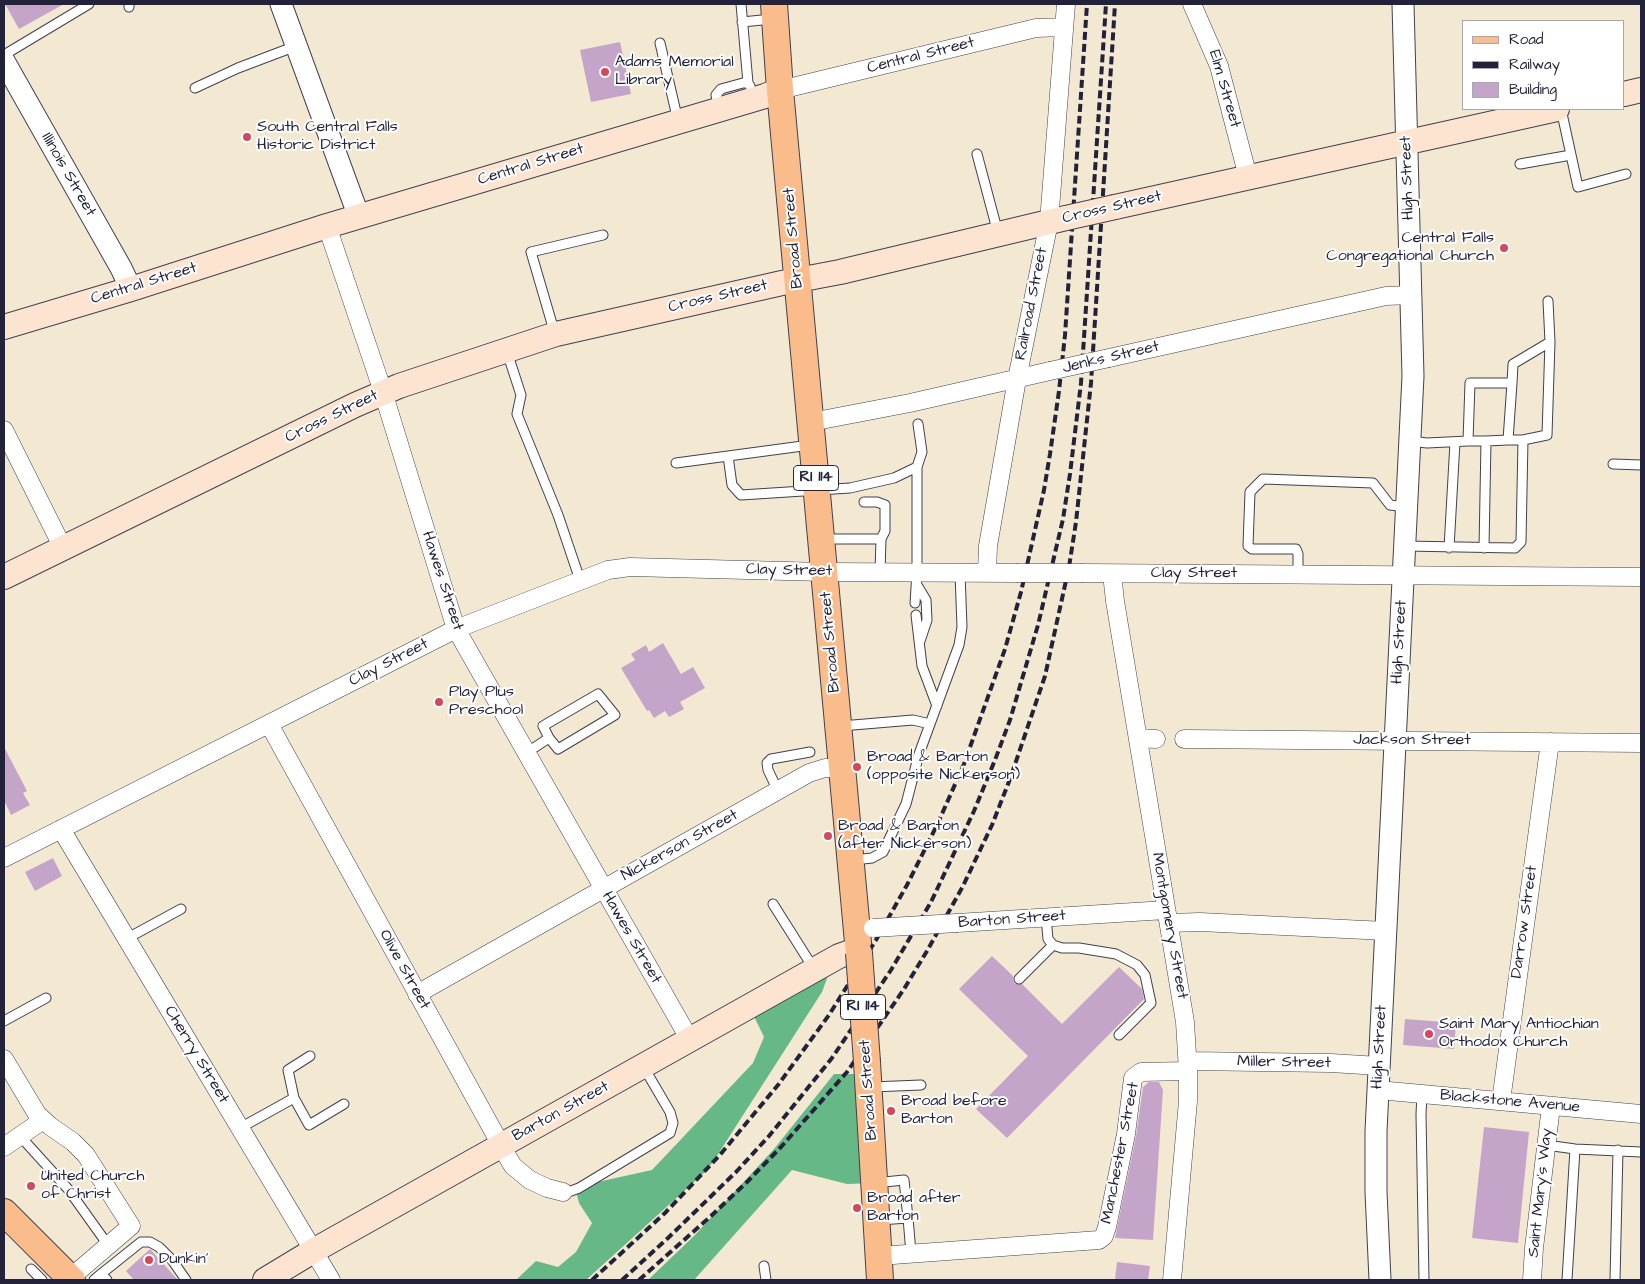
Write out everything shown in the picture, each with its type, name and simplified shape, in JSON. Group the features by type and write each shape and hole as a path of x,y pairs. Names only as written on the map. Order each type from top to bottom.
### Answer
{"main road":[{"name":"Broad Street","path":"774,11 842,768 851,860 862,940 879,1268"},
{"name":"Central Street","path":"4,327 131,289 328,226 678,122 719,109 751,91 780,90"},
{"path":"1625,94 1641,90"},
{"name":"Cross Street","path":"4,577 383,392 556,334 840,272 1057,220 1552,110"},
{"name":"Barton Street","path":"265,1280 313,1251 839,956 862,940"},
{"path":"4,1214 85,1279"}],"street":[{"path":"280,4 359,217"},
{"name":"Railroad Street","path":"987,573 988,546 1017,379 1057,220 1066,4"},
{"name":"Elm Street","path":"1192,4 1220,66 1248,177"},
{"name":"High Street","path":"1380,1280 1375,1172 1413,376 1403,4"},
{"name":"Central Street","path":"780,90 1036,28 1064,27"},
{"name":"Illinois Street","path":"4,61 131,289"},
{"name":"Hawes Street","path":"328,226 383,392 456,628 690,1040"},
{"name":"Jenks Street","path":"812,433 1050,371 1386,296 1411,294"},
{"path":"4,430 63,548"},
{"name":"Clay Street","path":"4,858 456,628 619,567 880,572 917,579 960,573 1641,577"},
{"name":"Montgomery Street","path":"1112,574 1184,1013 1188,1066 1186,1128 1172,1280"},
{"name":"Olive Street","path":"269,724 500,1146 513,1166 530,1180 563,1192"},
{"path":"1138,738 1156,739"},
{"name":"Jackson Street","path":"1184,739 1641,743"},
{"name":"Darrow Street","path":"1501,1101 1550,742"},
{"name":"Nickerson Street","path":"417,994 778,790 818,770 842,768"},
{"name":"Cherry Street","path":"61,829 331,1280"},
{"name":"Barton Street","path":"862,940 956,923 1046,917 1167,916 1200,922 1386,930"},
{"path":"4,1059 37,1114 73,1142 86,1155 131,1226 108,1245 85,1279"},
{"name":"Miller Street","path":"1188,1066 1330,1063 1379,1066"},
{"name":"Manchester Street","path":"879,1268 911,1254 1099,1240 1104,1236 1107,1227 1126,1134 1133,1078 1142,1072 1188,1066"},
{"name":"Blackstone Avenue","path":"1378,1090 1641,1114"},
{"name":"Saint Mary's Way","path":"1532,1280 1550,1106"},
{"path":"4,1147 43,1120"}],"lane":[{"path":"4,55 89,4"},
{"path":"741,4 751,91"},
{"path":"742,22 774,11"},
{"path":"660,43 678,122"},
{"path":"195,88 238,68 296,46"},
{"path":"1561,110 1578,187 1626,174"},
{"path":"977,154 998,234"},
{"path":"1520,164 1571,155"},
{"path":"556,334 531,252 603,235"},
{"path":"1410,441 1427,443 1524,440 1547,435 1550,342 1548,301"},
{"path":"1508,440 1512,364 1550,342"},
{"path":"506,350 521,395 517,414 558,515 580,580"},
{"path":"1468,441 1470,383 1512,383"},
{"path":"915,603 917,579 917,467 922,452 918,424"},
{"path":"676,463 728,456 812,433"},
{"path":"1404,546 1515,548 1521,542 1524,440"},
{"path":"1484,548 1486,441"},
{"path":"1449,548 1455,442"},
{"path":"728,456 732,485 741,494 850,488 894,478 917,467"},
{"path":"1613,464 1641,465"},
{"path":"1298,575 1298,554 1296,549 1252,549 1248,546 1250,492 1263,479 1373,483 1390,505 1406,507"},
{"path":"864,502 877,502 885,505 885,531 880,539 880,572"},
{"path":"822,539 880,539"},
{"path":"851,860 872,858 884,852 909,795 919,754 961,636 960,573"},
{"path":"917,579 926,600 927,620 919,644"},
{"path":"916,615 922,666 937,706"},
{"path":"598,694 615,715 558,749 549,738 543,726 598,694"},
{"path":"839,726 913,720 930,724"},
{"path":"526,752 549,738"},
{"path":"778,790 768,770 768,763 771,759 810,752"},
{"path":"773,904 814,970"},
{"path":"126,939 181,909"},
{"path":"1046,917 1048,939 1052,945 1062,948 1079,948 1116,954 1137,965 1145,974 1151,1003 1119,1035"},
{"path":"1019,979 1052,945"},
{"path":"4,1021 46,998"},
{"path":"310,1056 288,1070 294,1098 309,1125 344,1104"},
{"path":"563,1192 579,1188 666,1136 672,1128 672,1117 643,1066"},
{"path":"868,1074 921,1085"},
{"path":"1422,1094 1424,1280"},
{"path":"240,1128 294,1098"},
{"path":"20,1136 68,1189 108,1245"},
{"path":"1546,1145 1575,1149 1641,1152"},
{"path":"1566,1280 1575,1149"},
{"path":"1615,1280 1618,1150"},
{"path":"874,1183 904,1180 911,1254"},
{"path":"876,1220 908,1218"},
{"path":"85,1279 141,1242 150,1242 172,1260 186,1280"},
{"path":"764,1266 766,1280"},
{"path":"32,1269 42,1280"}],"green space":[{"path":"840,943 822,992 713,1162 704,1173 586,1280 516,1280 536,1261 558,1267 576,1252 592,1223 579,1203 575,1187 652,1170 753,1063 764,1037 748,1004"},
{"path":"834,1074 867,1074 874,1183 847,1184 792,1170 694,1280 648,1280 695,1235 774,1149"}],"building":[{"path":"5,4 64,4 19,29"},
{"name":"Adams Memorial Library","path":"620,42 631,94 591,102 580,50"},
{"path":"663,643 681,674 693,667 705,688 680,702 684,709 669,717 665,711 654,718 649,710 647,711 621,668 635,660 631,654 646,645 649,652"},
{"path":"4,747 27,791 23,793 30,805 11,815 4,800"},
{"path":"53,858 62,876 35,891 25,872"},
{"path":"992,956 1013,976 1015,984 1022,984 1062,1024 1119,967 1142,989 1144,999 1007,1138 976,1109 1028,1056 959,989"},
{"name":"Saint Mary Antiochian Orthodox Church","path":"1405,1019 1456,1023 1454,1049 1403,1045"},
{"path":"1149,1082 1159,1082 1163,1090 1153,1240 1115,1238 1136,1136 1143,1087"},
{"path":"1484,1127 1529,1132 1518,1243 1472,1238"},
{"name":"Dunkin'","path":"150,1249 178,1280 134,1280 126,1271"},
{"path":"1117,1262 1150,1266 1148,1280 1115,1280"}],"railway":[{"path":"592,1280 665,1213 719,1156 778,1085 829,1015 876,940 907,885 938,823 964,764 1005,649 1021,592 1044,490 1050,454 1065,335 1087,4"},
{"path":"622,1280 737,1171 769,1136 832,1058 891,970 931,902 974,811 995,760 1010,720 1038,625 1063,519 1070,474 1081,383 1106,4"},
{"path":"639,1280 747,1182 781,1147 847,1072 904,989 927,951 963,886 992,825 1010,779 1045,676 1069,567 1076,522 1091,383 1115,4"}],"place":[{"name":"Adams Memorial Library","path":"605,72"},
{"name":"South Central Falls Historic District","path":"247,137"},
{"name":"Central Falls Congregational Church","path":"1504,248"},
{"name":"Play Plus Preschool","path":"439,702"},
{"name":"Broad & Barton (opposite Nickerson)","path":"857,767"},
{"name":"Broad & Barton (after Nickerson)","path":"828,836"},
{"name":"Saint Mary Antiochian Orthodox Church","path":"1429,1034"},
{"name":"Broad before Barton","path":"891,1111"},
{"name":"United Church of Christ","path":"31,1186"},
{"name":"Broad after Barton","path":"857,1208"},
{"name":"Dunkin'","path":"149,1260"}]}
